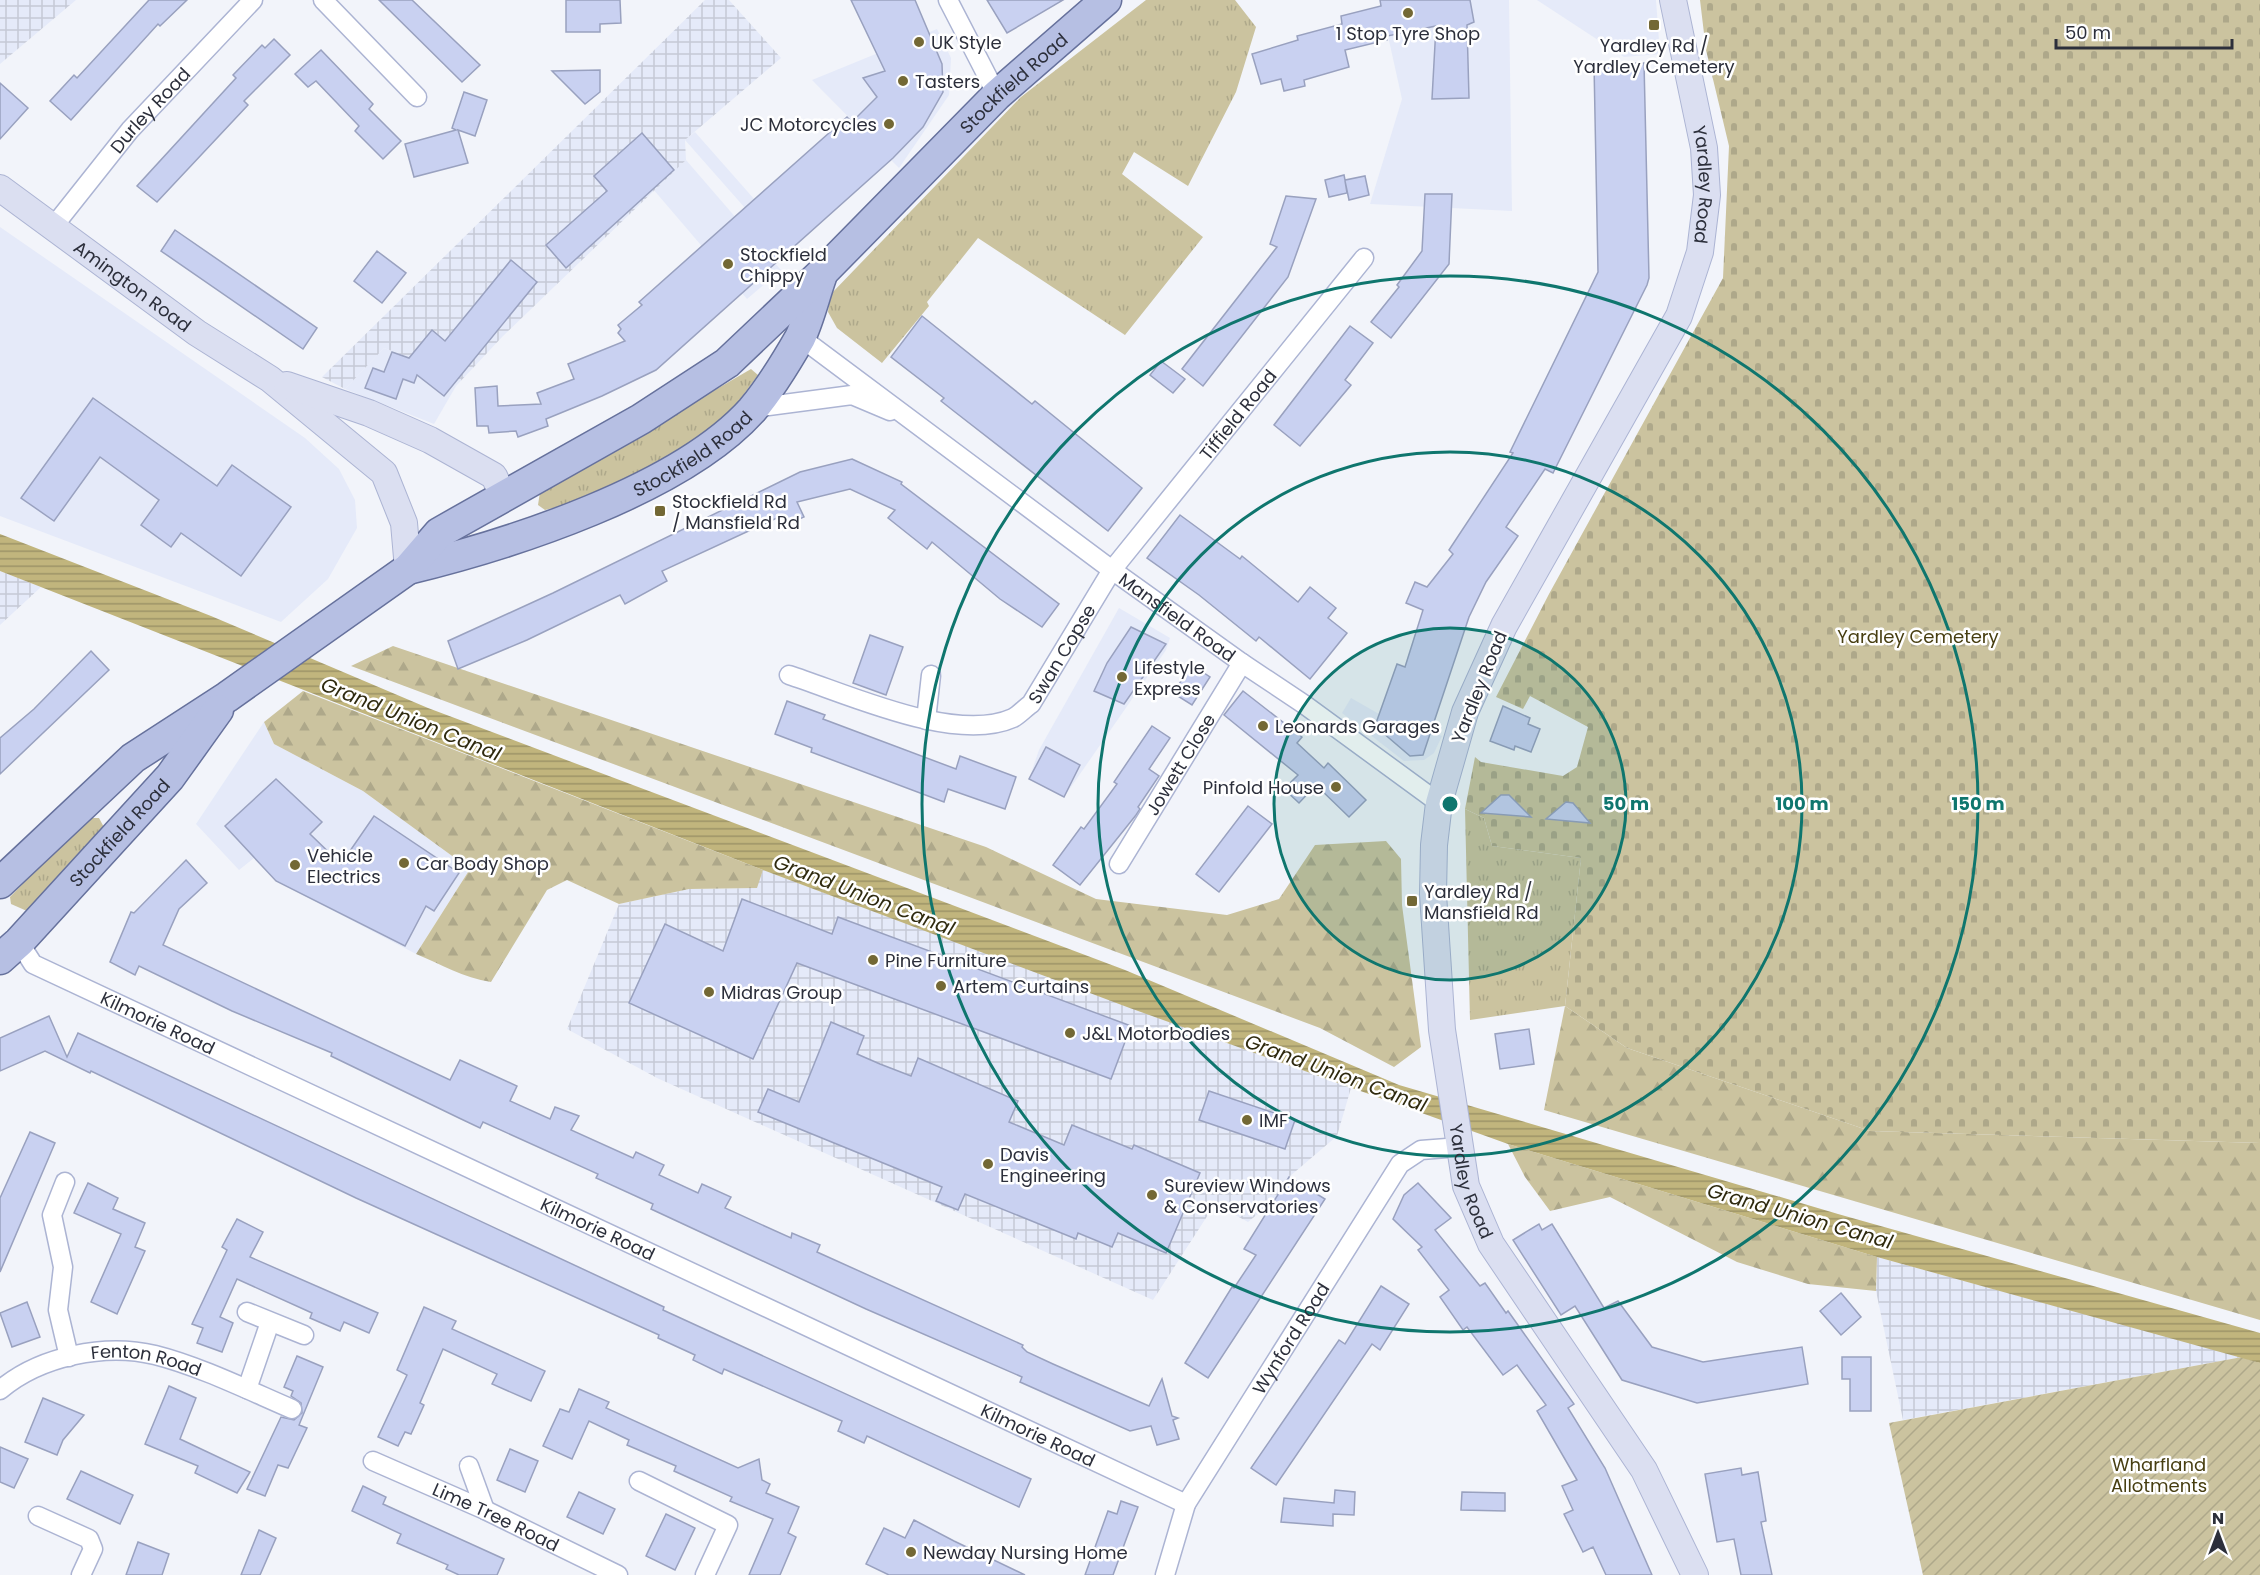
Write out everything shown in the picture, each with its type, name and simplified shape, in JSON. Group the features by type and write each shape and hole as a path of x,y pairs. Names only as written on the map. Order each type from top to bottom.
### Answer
{"main road":[{"name":"Stockfield Road","path":"0,883 133,758 233,693 408,569 439,533 641,419 727,363 823,272 997,95 1106,0"},
{"name":"Yardley Road","path":"1673,0 1704,148 1707,195 1700,252 1679,316 1504,626 1465,712 1439,803 1434,845 1433,894 1442,1030 1466,1186 1491,1244 1634,1453 1695,1575"},
{"name":"Amington Road","path":"0,188 198,333 270,379 384,472 404,523 408,569"},
{"name":"Stockfield Road","path":"408,569 526,534 658,478 728,433 753,408 800,337 823,272"},
{"path":"727,363 780,341 800,337"},
{"name":"Amington Road","path":"270,379 369,413 430,440 494,477 503,496"},
{"path":"503,496 526,534"},
{"name":"Stockfield Road","path":"6,942 170,777 233,693"}],"street":[{"name":"Durley Road","path":"52,227 130,130 253,0"},
{"path":"323,0 417,97"},
{"path":"948,0 997,95"},
{"name":"Tiffield Road","path":"1112,570 1364,258"},
{"name":"Mansfield Road","path":"800,337 1112,570 1305,705 1439,803"},
{"name":"Mansfield Road","path":"753,408 852,395 919,424"},
{"name":"Swan Copse","path":"789,675 926,720 958,726 988,724 1014,718 1031,704 1112,570"},
{"name":"Jowett Close","path":"1119,864 1242,663"},
{"path":"926,720 931,675"},
{"name":"Kilmorie Road","path":"6,942 33,964 1185,1504"},
{"name":"Wynford Road","path":"1165,1575 1185,1504 1400,1164 1421,1150 1459,1143"},
{"path":"65,1182 52,1215 63,1267 58,1310 69,1357"},
{"path":"247,1312 304,1335"},
{"path":"247,1389 270,1322"},
{"name":"Fenton Road","path":"0,1390 36,1368 69,1357 115,1350 155,1355 247,1389 292,1409"},
{"name":"Lime Tree Road","path":"373,1461 484,1510 618,1575"},
{"path":"470,1466 484,1510"},
{"path":"639,1480 728,1525 705,1575"},
{"path":"38,1516 89,1539 93,1549 81,1575"}],"shaded area":[{"path":"0,0 76,0 0,64"},
{"path":"705,0 729,0 781,58 685,140 686,160 503,336 456,386 424,363 384,348 345,389 322,377"},
{"path":"1380,0 1509,0 1512,211 1370,204 1402,99"},
{"path":"1537,0 1656,0 1660,54 1624,57"},
{"path":"937,29 951,58 949,95 899,168 812,80"},
{"path":"695,132 800,251 791,260 685,140"},
{"path":"686,160 781,270 747,299 653,189"},
{"path":"0,227 305,438 339,469 355,500 357,528 328,579 281,622 0,516"},
{"path":"384,348 424,363 456,386 434,424 345,389"},
{"path":"0,571 41,587 0,625"},
{"path":"1119,608 1170,638 1166,650 1064,797 1029,779 1039,750"},
{"path":"1351,698 1379,714 1442,736 1434,753 1424,760 1404,761 1342,713"},
{"path":"264,722 274,744 363,791 470,869 416,954 276,881 254,858 239,870 196,824"},
{"path":"763,870 1351,1088 1337,1136 1289,1177 1277,1198 1248,1222 1215,1204 1153,1300 657,1078 567,1029 619,904 689,889 756,888"},
{"path":"1877,1257 2242,1357 1903,1420 1876,1291"}],"green space":[{"path":"1146,0 1235,0 1256,27 1236,92 1188,186 1134,152 1122,174 1203,237 1125,335 978,238 927,302 929,306 882,363 837,328 828,312 830,295 1021,97"},
{"name":"Yardley Cemetery","path":"1700,0 2260,0 2260,1143 1870,1131 1627,1048 1565,1006 1581,858 1492,846 1484,818 1465,809 1475,757 1481,762 1563,776 1577,767 1588,727 1530,696 1523,709 1496,697 1549,594 1723,278 1729,146 1706,50"},
{"path":"751,369 758,375 727,417 664,462 569,504 545,510 538,505 540,492"},
{"path":"393,646 986,847 1096,899 1227,915 1279,899 1315,845 1386,841 1401,859 1402,905 1421,1047 1394,1067 1320,1028 351,666"},
{"path":"303,691 763,870 757,888 689,889 619,904 567,880 547,890 491,982 452,970 416,954 470,869 363,791 274,744 264,722"},
{"path":"1465,809 1484,818 1492,846 1581,858 1565,1006 1470,1020"},
{"path":"86,818 99,818 107,833 27,911 11,904 10,897"},
{"path":"1565,1006 1627,1048 1870,1131 2260,1143 2260,1320 1544,1110"},
{"path":"1508,1144 1877,1257 1876,1291 1808,1284 1737,1262 1610,1197 1550,1211 1525,1177"},
{"name":"Wharfland Allotments","path":"2242,1357 2260,1363 2260,1575 1923,1575 1889,1423"}],"water":[{"name":"Grand Union Canal","path":"0,534 211,616 428,708 1125,970 1399,1085 1838,1214 2260,1333 2260,1363 1877,1257 1508,1144 1127,1007 763,870 0,571"}],"building":[{"path":"149,0 187,0 160,26 158,24 71,120 50,101 74,75 77,78"},
{"path":"379,0 412,0 480,65 462,82"},
{"path":"566,0 620,0 621,23 600,24 600,32 566,32"},
{"path":"851,0 915,0 942,64 943,92 923,127 893,158 656,370 546,419 548,426 518,437 516,431 489,433 488,426 477,426 475,388 497,386 498,406 541,404 537,393 574,379 568,364 625,341 618,333 621,329 618,325 642,305 639,302 847,117 852,122 877,97 863,78 885,71"},
{"path":"987,0 1063,0 1007,33"},
{"path":"1380,0 1470,0 1474,22 1467,25 1469,98 1432,99 1436,26 1387,36 1387,40 1345,50 1349,67 1304,80 1305,86 1284,91 1281,79 1261,84 1252,54 1298,40 1297,36 1342,24 1341,16 1381,6"},
{"path":"274,39 290,55 244,101 248,105 157,202 137,186 236,78 233,75 262,45 265,48"},
{"path":"321,50 373,104 369,109 401,141 383,159 355,131 359,126 316,81 308,87 295,74"},
{"path":"1644,63 1649,278 1647,285 1553,473 1545,469 1506,527 1518,536 1486,582 1469,617 1423,755 1410,756 1375,726 1397,664 1405,667 1423,610 1406,603 1415,582 1427,587 1453,554 1449,550 1513,453 1510,452 1598,272 1594,64"},
{"path":"600,70 600,92 585,104 552,71"},
{"path":"0,83 28,108 0,139"},
{"path":"464,92 487,100 475,136 458,130 468,163 414,177 405,144 456,130 452,128"},
{"path":"642,133 674,170 566,268 546,245 607,191 594,176"},
{"path":"1344,175 1345,180 1365,176 1369,195 1349,200 1345,181 1347,193 1329,197 1325,180"},
{"path":"1425,194 1452,194 1449,264 1391,338 1371,322 1399,287 1397,285 1422,251"},
{"path":"1286,196 1316,199 1288,277 1203,386 1182,369 1277,247 1270,244"},
{"path":"175,230 317,328 303,349 161,251"},
{"path":"377,251 406,273 382,303 354,281"},
{"path":"511,260 537,282 444,396 417,375 414,383 403,379 396,399 365,388 373,368 384,372 392,352 409,358 432,330 445,341"},
{"path":"922,316 1032,404 1035,401 1142,488 1108,531 941,401 944,398 891,357"},
{"path":"1350,326 1373,343 1345,380 1351,385 1300,446 1274,425"},
{"path":"1161,361 1185,379 1173,393 1150,375"},
{"path":"93,398 217,486 232,465 291,507 241,576 181,533 171,547 141,525 159,500 100,457 54,521 21,498"},
{"path":"852,459 902,482 901,484 1059,604 1042,627 1000,599 932,542 927,549 888,518 895,510 850,489 797,502 804,517 784,526 779,517 662,571 667,581 625,604 620,595 527,640 458,669 448,641 553,593 800,472"},
{"path":"1180,515 1240,559 1242,556 1298,602 1310,587 1336,608 1328,618 1347,633 1310,679 1259,637 1256,641 1199,595 1147,558"},
{"name":"Lifestyle Express","path":"1131,627 1166,644 1124,704 1094,691 1107,663"},
{"path":"870,635 903,647 886,695 853,683"},
{"path":"91,651 109,670 0,774 0,738 34,709"},
{"path":"1192,665 1210,677 1192,705 1173,693"},
{"path":"1243,691 1302,737 1297,743 1324,768 1328,763 1366,800 1349,817 1316,785 1299,803 1284,789 1298,775 1224,715"},
{"path":"787,701 825,715 823,719 956,769 960,756 1016,777 1005,809 948,789 944,802 811,752 812,748 775,734"},
{"path":"1503,706 1530,718 1528,724 1540,729 1531,752 1515,746 1514,750 1490,741"},
{"path":"1152,726 1170,738 1149,769 1159,776 1138,807 1140,809 1136,815 1080,885 1053,865 1081,827 1084,829 1117,784 1114,782"},
{"path":"1046,747 1080,765 1064,797 1029,779"},
{"path":"276,779 322,822 310,834 341,864 374,816 459,873 434,911 426,906 405,946 276,881 225,826"},
{"path":"1501,795 1509,795 1531,817 1481,813"},
{"path":"1566,802 1573,803 1590,823 1546,819"},
{"path":"1248,806 1272,824 1219,892 1196,874"},
{"path":"186,860 207,883 179,909 163,945 450,1080 460,1060 517,1086 510,1101 550,1119 555,1107 579,1116 571,1130 633,1158 636,1152 664,1165 659,1175 698,1193 702,1184 731,1197 725,1208 791,1238 792,1233 820,1245 817,1252 1023,1345 1022,1347 1027,1352 1149,1406 1162,1379 1172,1416 1178,1418 1173,1420 1179,1439 1157,1445 1151,1426 1130,1431 1020,1382 1022,1377 866,1309 651,1209 653,1204 596,1178 598,1174 483,1122 480,1128 331,1056 332,1053 232,1011 139,966 135,975 110,962 131,912 134,913"},
{"path":"742,899 832,934 838,917 1131,1026 1111,1079 797,963 753,1059 629,1003 665,924 723,951"},
{"path":"49,1016 67,1057 78,1033 664,1307 663,1310 1031,1479 1019,1507 867,1436 864,1443 838,1431 842,1421 724,1369 722,1374 693,1360 695,1355 658,1338 659,1335 356,1198 45,1051 0,1071 0,1038"},
{"path":"831,1022 864,1036 857,1054 880,1064 911,1076 918,1058 1018,1101 1009,1122 1064,1145 1072,1125 1132,1149 1134,1145 1200,1173 1166,1253 1118,1233 1112,1247 1078,1233 1076,1239 965,1194 958,1210 936,1201 942,1187 758,1112 768,1089 799,1102"},
{"path":"1529,1029 1534,1064 1500,1069 1495,1034"},
{"name":"IMF","path":"1209,1091 1295,1120 1285,1149 1199,1120"},
{"path":"30,1132 55,1143 0,1272 0,1198"},
{"path":"1289,1177 1325,1199 1208,1378 1185,1363 1232,1287 1234,1288 1256,1255 1244,1249"},
{"path":"88,1183 118,1198 113,1209 145,1223 135,1247 145,1251 117,1314 91,1302 121,1234 74,1213"},
{"path":"1418,1183 1451,1218 1435,1230 1480,1286 1485,1283 1506,1313 1508,1311 1574,1404 1568,1408 1605,1468 1652,1575 1606,1575 1593,1547 1583,1552 1564,1514 1573,1510 1562,1486 1577,1480 1537,1411 1546,1405 1517,1365 1503,1375 1467,1327 1463,1330 1440,1297 1449,1290 1418,1250 1422,1247 1393,1219 1404,1195"},
{"path":"237,1219 263,1232 250,1257 378,1313 369,1333 344,1322 340,1331 310,1318 312,1313 237,1279 220,1317 233,1323 222,1352 197,1343 203,1328 192,1324 227,1250 222,1247"},
{"path":"1539,1224 1542,1230 1552,1224 1604,1308 1618,1301 1652,1347 1703,1362 1802,1347 1808,1384 1697,1403 1622,1380 1575,1306 1561,1315 1513,1240"},
{"path":"1381,1286 1409,1304 1380,1350 1372,1344 1276,1485 1251,1468 1339,1340 1345,1344"},
{"path":"1841,1293 1861,1317 1841,1335 1820,1311"},
{"path":"27,1302 40,1337 12,1347 0,1313"},
{"path":"424,1307 456,1321 452,1329 545,1371 531,1401 492,1384 497,1374 443,1349 420,1403 424,1405 411,1434 405,1432 398,1446 378,1437 407,1375 397,1370"},
{"path":"297,1356 323,1367 299,1425 307,1428 288,1468 278,1465 265,1496 247,1489 281,1417 294,1420 302,1413 301,1403 291,1396 293,1391 284,1387"},
{"path":"1842,1357 1871,1357 1871,1411 1850,1411 1850,1379 1842,1379"},
{"path":"169,1386 196,1398 180,1439 250,1472 237,1493 195,1473 198,1466 145,1444"},
{"path":"579,1389 609,1402 606,1408 738,1468 759,1459 762,1480 770,1484 766,1493 799,1507 788,1533 796,1537 780,1575 749,1575 773,1519 730,1501 732,1497 674,1471 676,1466 627,1445 629,1440 589,1421 572,1459 543,1446 560,1409 569,1412"},
{"path":"43,1398 84,1415 63,1440 57,1455 25,1442"},
{"path":"0,1447 28,1459 14,1488 0,1482"},
{"path":"510,1449 538,1461 525,1492 497,1480"},
{"path":"1741,1468 1742,1475 1758,1472 1766,1521 1761,1522 1772,1575 1741,1575 1734,1539 1717,1542 1705,1474"},
{"path":"81,1471 133,1495 120,1524 67,1499"},
{"path":"363,1486 386,1497 383,1504 504,1559 497,1575 459,1575 446,1569 448,1565 397,1543 401,1534 352,1511"},
{"path":"1335,1490 1355,1492 1354,1515 1333,1514 1333,1526 1281,1522 1284,1498 1334,1503"},
{"path":"579,1492 615,1509 603,1534 567,1517"},
{"path":"1462,1492 1505,1493 1505,1511 1461,1510"},
{"path":"1121,1501 1138,1507 1113,1575 1085,1575 1108,1511 1117,1514"},
{"path":"666,1514 695,1528 675,1570 646,1556"},
{"name":"Newday Nursing Home","path":"914,1520 1025,1575 889,1575 866,1564 884,1528 905,1538"},
{"path":"259,1530 276,1538 260,1575 241,1575"},
{"path":"138,1542 169,1554 162,1575 126,1575"}],"place":[{"name":"1 Stop Tyre Shop","path":"1408,13"},
{"name":"Yardley Rd / Yardley Cemetery","path":"1654,25"},
{"name":"UK Style","path":"919,42"},
{"name":"Tasters","path":"903,81"},
{"name":"JC Motorcycles","path":"889,124"},
{"name":"Stockfield Chippy","path":"728,264"},
{"name":"Stockfield Rd / Mansfield Rd","path":"660,511"},
{"name":"Lifestyle Express","path":"1122,677"},
{"name":"Leonards Garages","path":"1263,726"},
{"name":"Pinfold House","path":"1336,787"},
{"name":"Car Body Shop","path":"404,863"},
{"name":"Vehicle Electrics","path":"295,865"},
{"name":"Yardley Rd / Mansfield Rd","path":"1412,901"},
{"name":"Pine Furniture","path":"873,960"},
{"name":"Artem Curtains","path":"941,986"},
{"name":"Midras Group","path":"709,992"},
{"name":"J&L Motorbodies","path":"1070,1033"},
{"name":"IMF","path":"1247,1120"},
{"name":"Davis Engineering","path":"988,1164"},
{"name":"Sureview Windows & Conservatories","path":"1152,1195"},
{"name":"Newday Nursing Home","path":"911,1552"}]}
